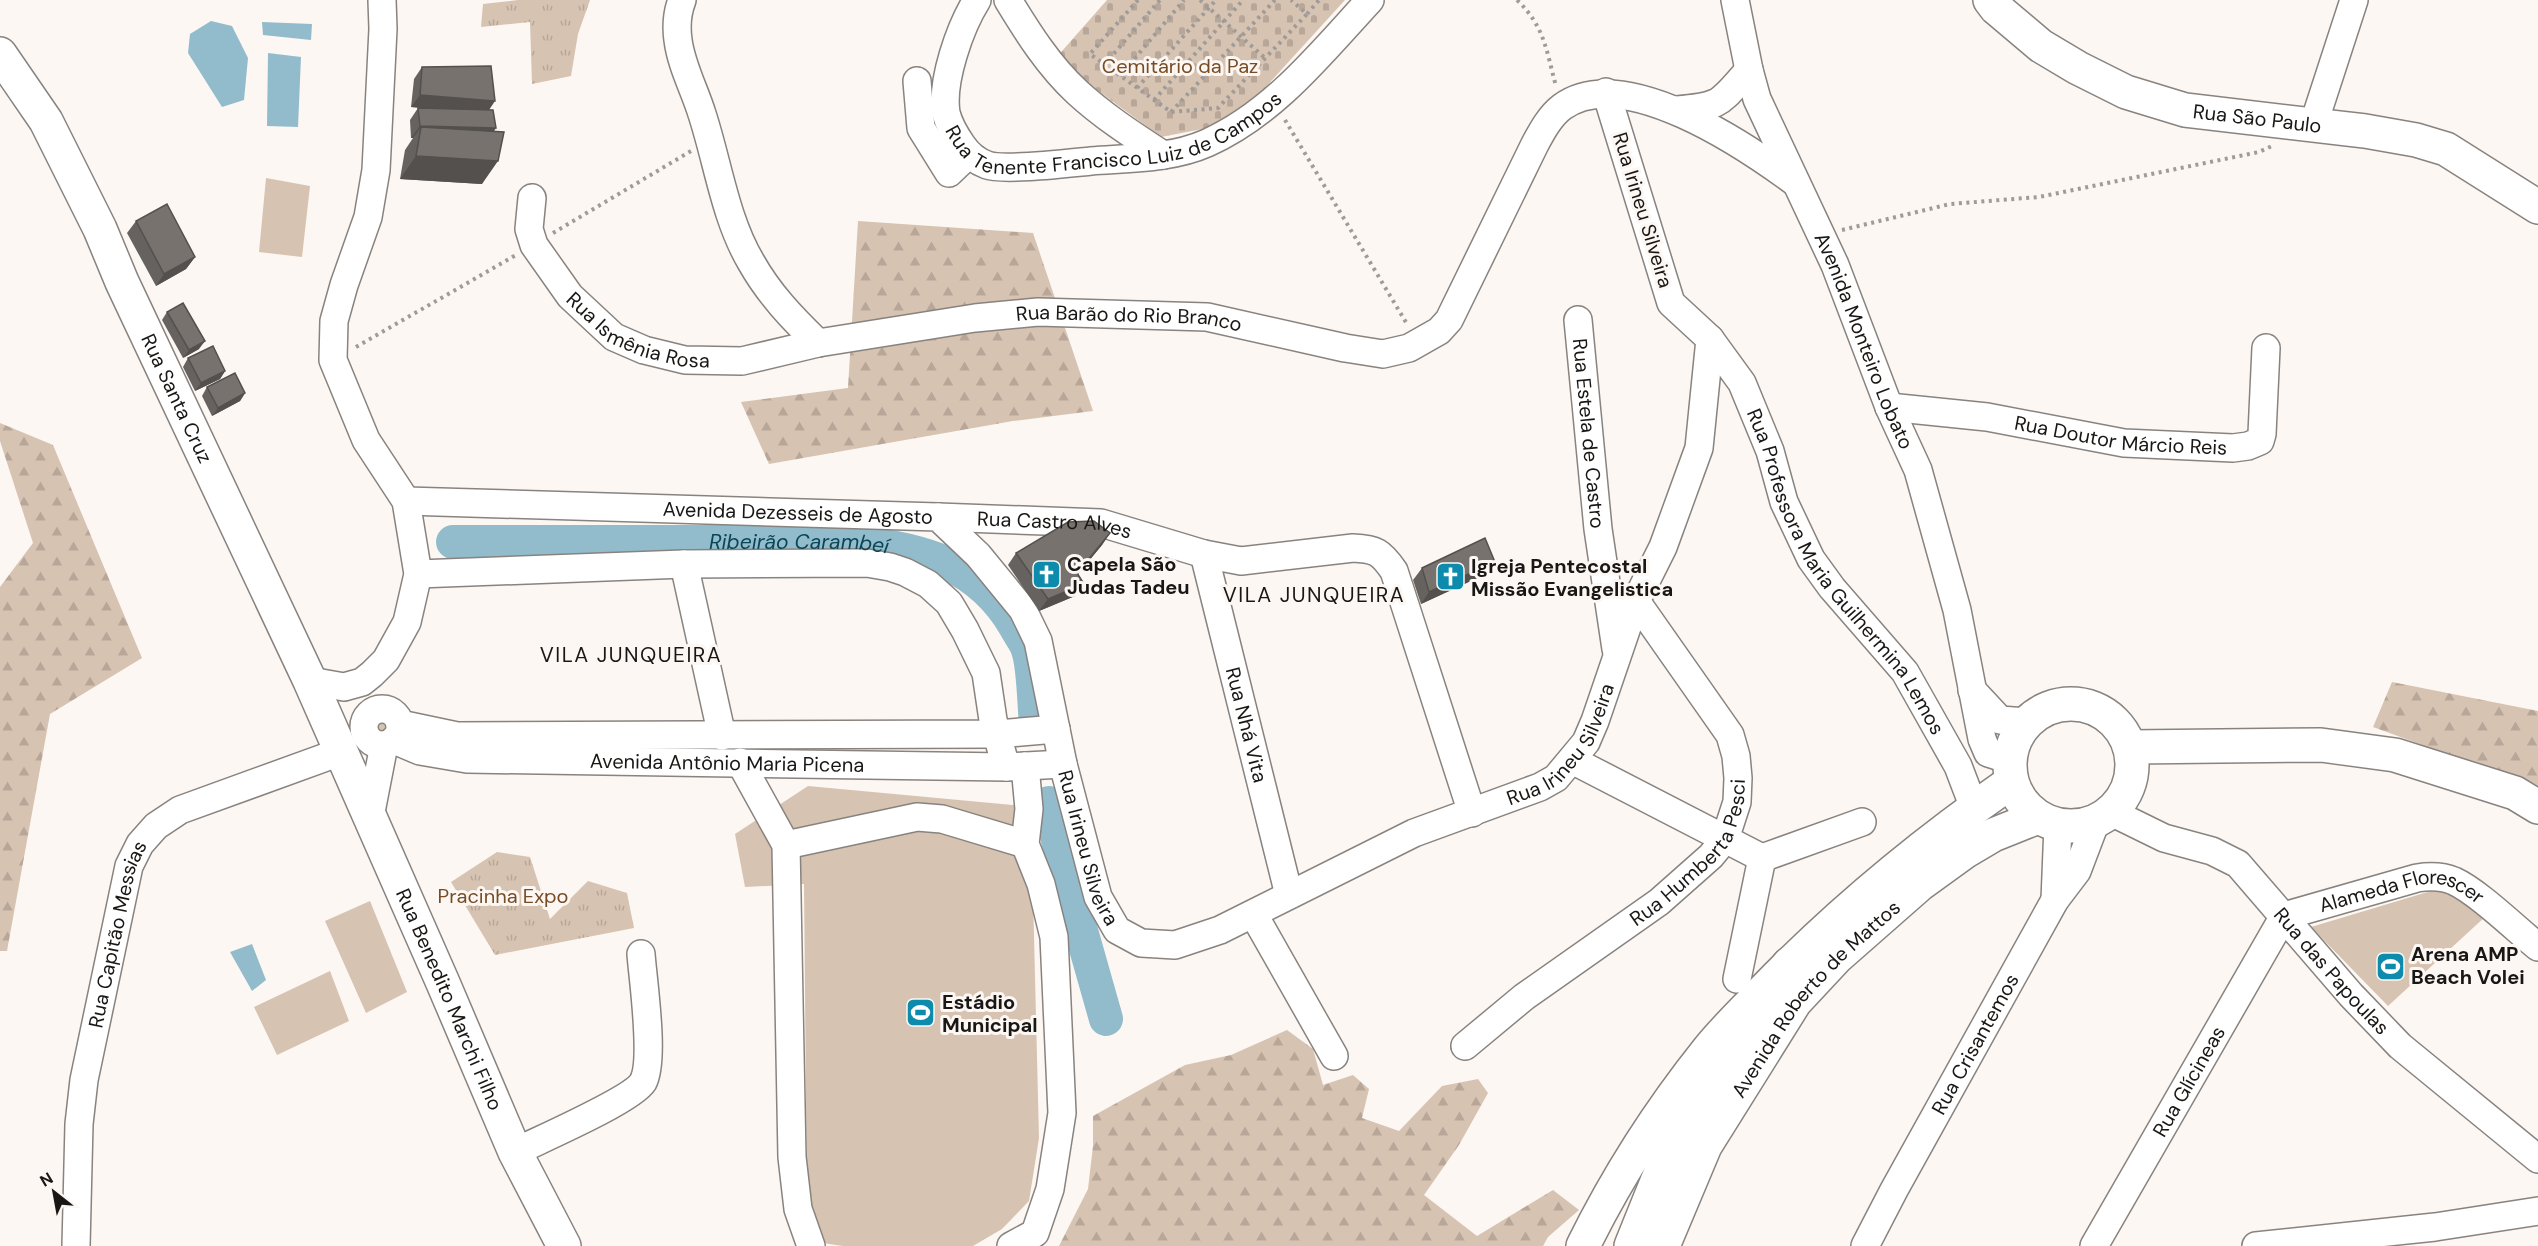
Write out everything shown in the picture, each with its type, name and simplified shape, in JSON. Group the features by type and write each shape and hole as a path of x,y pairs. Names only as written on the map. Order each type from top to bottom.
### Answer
{"main road":[{"name":"Rua São Paulo","path":"1990,0 1996,8 2041,46 2126,92 2185,110 2406,138 2446,149 2538,207"},
{"name":"Rua Santa Cruz","path":"0,54 46,122 100,229 122,282 310,681 339,752"},
{"path":"1583,1246 1670,1101 1709,1049 1789,964 1838,919 1974,808 2010,771 2018,733 2027,722 2044,709 2054,706 2086,705 2105,714 2121,728 2130,747 2132,771 2126,793 2104,816 2079,826 2048,821 2021,800 2010,771"},
{"path":"2130,747 2321,745 2395,755 2515,793 2538,807"},
{"name":"Rua Benedito Marchi Filho","path":"339,752 370,817 515,1152 564,1246"},
{"name":"Avenida Roberto de Mattos","path":"1663,1246 1705,1146 1795,1002 1838,957 1919,885 1966,851 1993,835 2048,821"},
{"path":"1631,1246 1675,1137 1707,1084 1789,964"}],"street":[{"path":"310,681 344,687 362,682 386,660 407,622 418,574 406,501 366,440 333,360 334,321 344,285 369,217 376,170 383,29 382,0"},
{"path":"682,0 676,20 678,42 703,116 729,207 749,259 767,289 792,319 818,343"},
{"name":"Rua Tenente Francisco Luiz de Campos","path":"977,0 970,11 955,51 946,87 946,112 954,133 969,154 988,165 1028,165 1163,155 1205,144 1230,132 1273,101 1370,0"},
{"path":"1008,0 1036,46 1076,92 1117,125 1163,155"},
{"name":"Avenida Monteiro Lobato","path":"1735,0 1757,99 1834,265 1889,408 1918,470 1957,610 1982,739 1988,753 2010,771"},
{"path":"2313,126 2354,0"},
{"path":"1677,110 1709,107 1716,104 1749,70"},
{"path":"917,81 921,128 949,173 969,154"},
{"path":"1561,107 1581,98 1606,92 1677,110 1758,155 1796,183"},
{"name":"Rua Irineu Silveira","path":"1056,729 1098,897 1117,930 1141,943 1175,945 1220,930 1414,833 1540,787 1556,778 1572,760 1586,742 1595,722 1616,654 1636,601 1663,547 1699,448 1710,339 1671,303 1606,92"},
{"name":"Rua Barão do Rio Branco","path":"818,343 975,318 1038,312 1207,317 1346,348 1383,354 1396,352 1438,332 1449,320 1535,144 1546,124 1561,107"},
{"name":"Rua Ismênia Rosa","path":"532,198 530,230 539,252 570,296 614,337 644,350 685,360 742,360 818,343"},
{"name":"Rua Estela de Castro","path":"1578,320 1598,529 1616,654"},
{"name":"Rua Professora Maria Guilhermina Lemos","path":"1710,339 1742,383 1770,450 1784,502 1811,559 1832,588 1905,672 1958,766 1974,808"},
{"name":"Rua Doutor Márcio Reis","path":"1889,408 1987,417 2124,443 2233,448 2248,446 2260,441 2262,434 2265,348"},
{"name":"Avenida Dezesseis de Agosto","path":"406,501 938,517 978,555 1023,610 1038,641 1056,729"},
{"name":"Rua Castro Alves","path":"938,517 1101,523 1204,554 1241,561 1353,548 1383,554 1394,571 1472,813"},
{"name":"Rua Nhá Vita","path":"1204,554 1289,895"},
{"path":"418,574 684,564 867,563 890,567 928,584 949,603 986,673 997,734 1016,766 1029,809 1024,844 1041,884 1054,937 1062,1113 1050,1189 1035,1233 1011,1246"},
{"path":"684,564 722,736"},
{"name":"Rua Humberta Pesci","path":"1465,1046 1524,997 1659,902 1711,856 1725,839 1737,802 1736,756 1730,735 1636,601"},
{"path":"362,682 373,711 365,719 363,730 373,744 393,736"},
{"path":"1972,690 2000,720 2027,722"},
{"name":"Avenida Antônio Maria Picena","path":"393,736 997,734 1056,729"},
{"path":"370,817 393,736"},
{"name":"Avenida Antônio Maria Picena","path":"393,736 420,752 468,759 1016,766 1063,764"},
{"name":"Rua Capitão Messias","path":"76,1246 79,1124 84,1080 129,866 140,844 156,826 180,810 339,752"},
{"path":"1572,760 1762,858 1862,822"},
{"path":"740,762 786,845 792,1157 798,1209 811,1246"},
{"name":"Rua Crisantemos","path":"1865,1246 2055,900 2077,871 2104,816"},
{"name":"Rua das Papoulas","path":"2104,816 2164,838 2212,850 2238,864 2351,996 2400,1046 2538,1159"},
{"path":"786,845 917,817 942,819 1024,844"},
{"name":"Rua Crisantemos","path":"2048,821 2055,900"},
{"path":"1737,979 1762,858"},
{"name":"Alameda Florescer","path":"2284,916 2417,878 2436,877 2453,881 2468,890 2538,947"},
{"path":"1254,915 1334,1056"},
{"name":"Rua Glícineas","path":"2094,1246 2284,916"},
{"path":"515,1152 626,1097 644,1080 647,1022 641,954"},
{"path":"2256,1246 2435,1227 2538,1211"}],"path":[{"path":"1138,0 1090,54 1171,112 1218,108 1319,0"},
{"path":"1104,64 1160,0"},
{"path":"1120,76 1184,0"},
{"path":"1200,0 1265,58"},
{"path":"1137,88 1216,0"},
{"path":"1154,100 1243,0"},
{"path":"1171,112 1275,0"},
{"path":"1291,0 1306,14"},
{"path":"1517,0 1531,14 1541,30 1561,107"},
{"path":"1273,101 1418,343"},
{"path":"1821,236 1950,204 2039,197 2259,152 2313,126"}],"green space":[{"path":"518,0 590,0 578,34 571,76 532,84 530,22 481,27 483,4"},
{"name":"Cemitário da Paz","path":"1107,0 1345,0 1233,123 1161,137 1055,59"},
{"path":"266,178 310,186 302,257 259,252"},
{"path":"858,221 1033,233 1093,411 1013,421 769,464 741,402 848,388"},
{"path":"0,423 53,445 142,658 50,714 7,951 0,951 0,587 33,543 0,441"},
{"path":"2392,682 2538,711 2538,787 2373,727"},
{"path":"380,713 389,715 397,726 375,740 369,733 368,725 372,718"},
{"name":"Estádio Municipal","path":"808,786 1024,806 1032,855 1039,1138 1029,1201 1002,1229 973,1246 843,1246 816,1242 807,1209 804,884 745,887 735,834"},
{"name":"Pracinha Expo","path":"497,852 530,857 550,919 588,881 627,893 634,928 495,955 451,882"},
{"name":"Arena AMP Beach Volei","path":"2441,888 2486,916 2388,1006 2311,927"},
{"path":"370,901 407,992 366,1013 325,921"},
{"path":"330,971 349,1021 277,1055 254,1007"},
{"path":"1287,1030 1313,1049 1323,1085 1353,1075 1369,1089 1362,1118 1399,1131 1442,1086 1478,1079 1488,1093 1459,1145 1424,1195 1477,1236 1553,1190 1579,1210 1548,1237 1543,1246 1059,1246 1088,1189 1093,1146 1093,1116 1185,1065 1231,1055"}],"water":[{"path":"211,21 232,26 248,58 244,100 222,107 188,53 190,34"},
{"path":"262,22 312,24 311,40 263,35"},
{"path":"268,53 301,57 298,127 267,126"},
{"path":"252,944 266,980 252,991 230,952"}],"building":[{"path":"491,66 495,101 420,95 422,67"},
{"path":"418,108 493,110 496,128 420,126"},
{"path":"421,127 504,132 498,161 416,156"},
{"path":"167,204 195,257 164,274 136,221"},
{"path":"183,303 205,341 189,350 167,312"},
{"path":"213,346 225,371 201,383 188,358"},
{"path":"235,373 245,393 218,408 207,387"},
{"name":"Capela São Judas Tadeu","path":"1094,521 1110,533 1077,573 1084,584 1048,599 1016,553 1068,522"},
{"path":"1485,538 1495,562 1429,592 1422,568"}],"waterway":[{"name":"Ribeirão Carambeí","path":"453,542 855,542 903,549 925,555 966,574 984,588 1015,626 1026,644 1030,657 1036,724"},
{"path":"1049,803 1074,906 1106,1019"}],"place":[{"name":"Capela São Judas Tadeu","path":"1046,575"},
{"name":"Igreja Pentecostal Missão Evangelistica","path":"1450,577"},
{"name":"Arena AMP Beach Volei","path":"2390,966"},
{"name":"Estádio Municipal","path":"921,1013"}],"district":[{"name":"VILA JUNQUEIRA","path":"1314,595"},
{"name":"VILA JUNQUEIRA","path":"631,655"}]}
